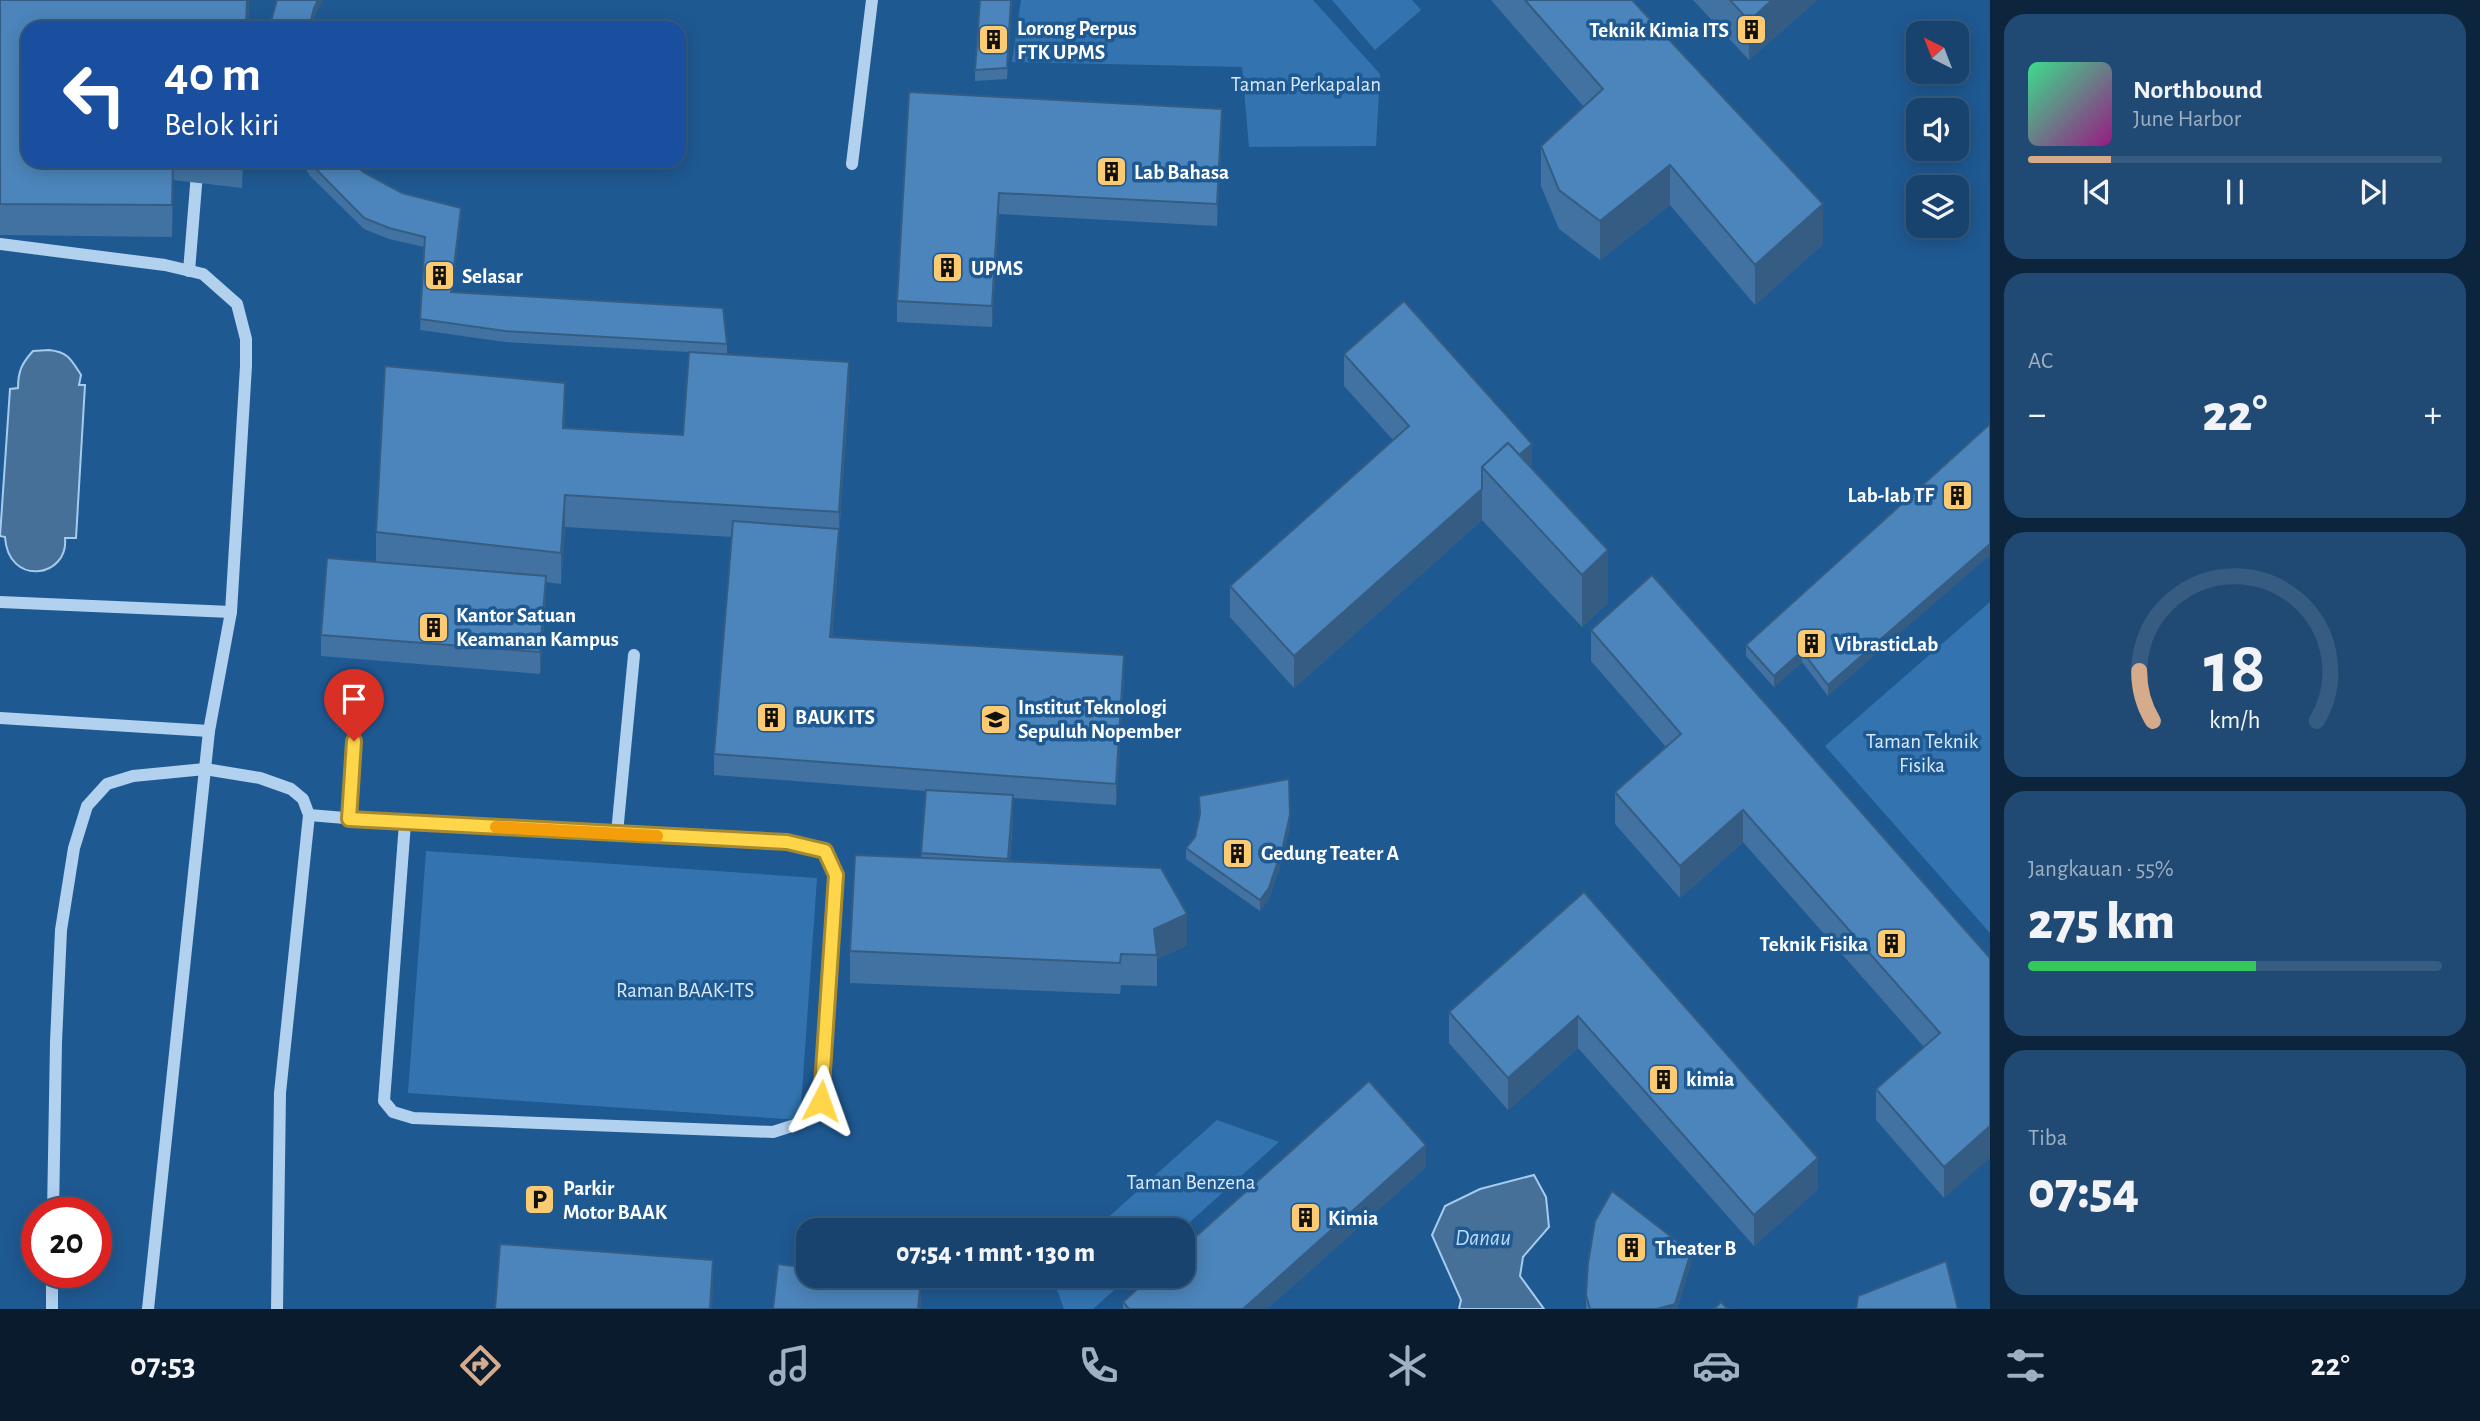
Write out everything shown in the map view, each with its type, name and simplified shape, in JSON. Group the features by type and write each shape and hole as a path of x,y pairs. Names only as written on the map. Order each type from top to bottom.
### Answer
{"street":[{"path":"852,164 872,0"},
{"path":"188,271 197,168"},
{"path":"0,244 165,265 202,274 237,304 246,339 231,612 209,731 148,1309"},
{"path":"0,602 231,612"},
{"path":"617,833 634,654"},
{"path":"349,819 357,688"},
{"path":"0,719 209,731"},
{"path":"53,1197 61,930 75,848 87,806 107,784 133,776 205,769 260,778 291,789 303,799 309,815 280,1093 277,1309"},
{"path":"309,815 405,823 787,842 825,851 836,875 821,1101 801,1123 773,1132 413,1118 393,1112 384,1101 405,823"},
{"path":"51,1309 52,1288"}],"green space":[{"name":"Taman Perkapalan","path":"1021,0 1313,0 1380,74 1376,146 1249,147 1242,67 1012,62"},
{"path":"1332,0 1412,0 1421,10 1375,50"},
{"name":"Taman Teknik Fisika","path":"1990,602 1990,933 1825,746"},
{"name":"Raman BAAK-ITS","path":"426,851 817,878 800,1120 408,1093"},
{"name":"Taman Benzena","path":"1217,1120 1279,1142 1194,1218 1107,1218"},
{"path":"1056,1288 1117,1288 1093,1309 1064,1309"}],"water":[{"path":"33,351 61,352 68,357 81,375 79,385 85,385 76,538 65,538 64,551 58,562 38,571 26,570 16,564 9,553 5,537 0,536 10,389 18,388 21,368"},
{"name":"Danau","path":"1534,1175 1546,1197 1549,1227 1523,1257 1520,1276 1544,1309 1459,1309 1461,1300 1432,1235 1445,1206 1480,1189"}],"building":[{"path":"0,0 247,0 246,21 21,21 21,168 173,168 172,205 0,204"},
{"path":"277,0 318,0 311,21 271,21"},
{"name":"Lorong Perpus FTK UPMS","path":"980,0 1011,0 1007,68 975,70"},
{"path":"1525,0 1632,0 1823,204 1755,265 1670,165 1600,221 1559,190 1541,146 1603,89"},
{"path":"1730,0 1772,0 1749,21"},
{"path":"909,92 1222,109 1217,204 999,193 992,306 897,301"},
{"name":"Selasar","path":"315,168 359,168 402,193 461,208 451,292 723,308 727,344 505,331 420,319 425,237 389,228 364,218"},
{"path":"1404,301 1532,444 1519,455 1508,443 1482,467 1482,489 1294,656 1230,586 1409,426 1344,354"},
{"path":"689,352 849,362 839,512 565,495 561,553 376,532 385,366 565,383 563,428 683,435"},
{"name":"Lab-lab TF","path":"1990,424 1990,544 1828,685 1802,651 1774,676 1746,645"},
{"path":"1508,443 1608,550 1582,575 1482,467"},
{"path":"733,521 839,529 830,637 1124,655 1116,784 714,754"},
{"name":"Kantor Satuan Keamanan Kampus","path":"327,558 546,576 540,652 321,635"},
{"name":"Teknik Fisika","path":"1652,575 1990,958 1990,1126 1944,1167 1876,1089 1940,1033 1743,810 1680,866 1615,792 1681,734 1591,630"},
{"name":"Gedung Teater A","path":"1289,779 1290,815 1283,846 1269,888 1260,900 1186,848 1195,837 1200,814 1199,796"},
{"path":"926,790 1013,795 1008,859 921,853"},
{"path":"855,855 1161,868 1187,914 1154,929 1157,955 1121,954 1120,963 850,951"},
{"name":"kimia","path":"1584,892 1818,1158 1754,1215 1578,1016 1508,1078 1449,1012"},
{"name":"Kimia","path":"1369,1081 1426,1145 1243,1309 1129,1309 1123,1302 1139,1288 1195,1288 1195,1237"},
{"name":"Theater B","path":"1612,1191 1691,1252 1675,1304 1657,1309 1590,1309 1586,1295 1595,1221"},
{"path":"500,1244 713,1260 710,1309 495,1309"},
{"path":"1946,1261 1958,1309 1856,1309 1858,1296"},
{"path":"778,1264 796,1266 796,1288 920,1288 918,1309 773,1309"},
{"path":"1721,1302 1728,1309 1714,1309"}],"slow traffic":[{"path":"496,827 657,836"}],"place":[{"name":"Teknik Kimia ITS","path":"1752,30"},
{"name":"Lorong Perpus FTK UPMS","path":"994,40"},
{"name":"Lab Bahasa","path":"1111,172"},
{"name":"UPMS","path":"948,268"},
{"name":"Selasar","path":"439,276"},
{"name":"Lab-lab TF","path":"1957,495"},
{"name":"Kantor Satuan Keamanan Kampus","path":"433,627"},
{"name":"VibrasticLab","path":"1811,644"},
{"name":"BAUK ITS","path":"772,717"},
{"name":"Institut Teknologi Sepuluh Nopember","path":"995,719"},
{"name":"Gedung Teater A","path":"1238,853"},
{"name":"Teknik Fisika","path":"1891,944"},
{"name":"kimia","path":"1663,1079"},
{"name":"Parkir Motor BAAK","path":"540,1200"},
{"name":"Kimia","path":"1305,1218"},
{"name":"Theater B","path":"1632,1248"}],"route":[{"path":"354,741 349,819 787,842 825,851 836,875 821,1101"}]}
